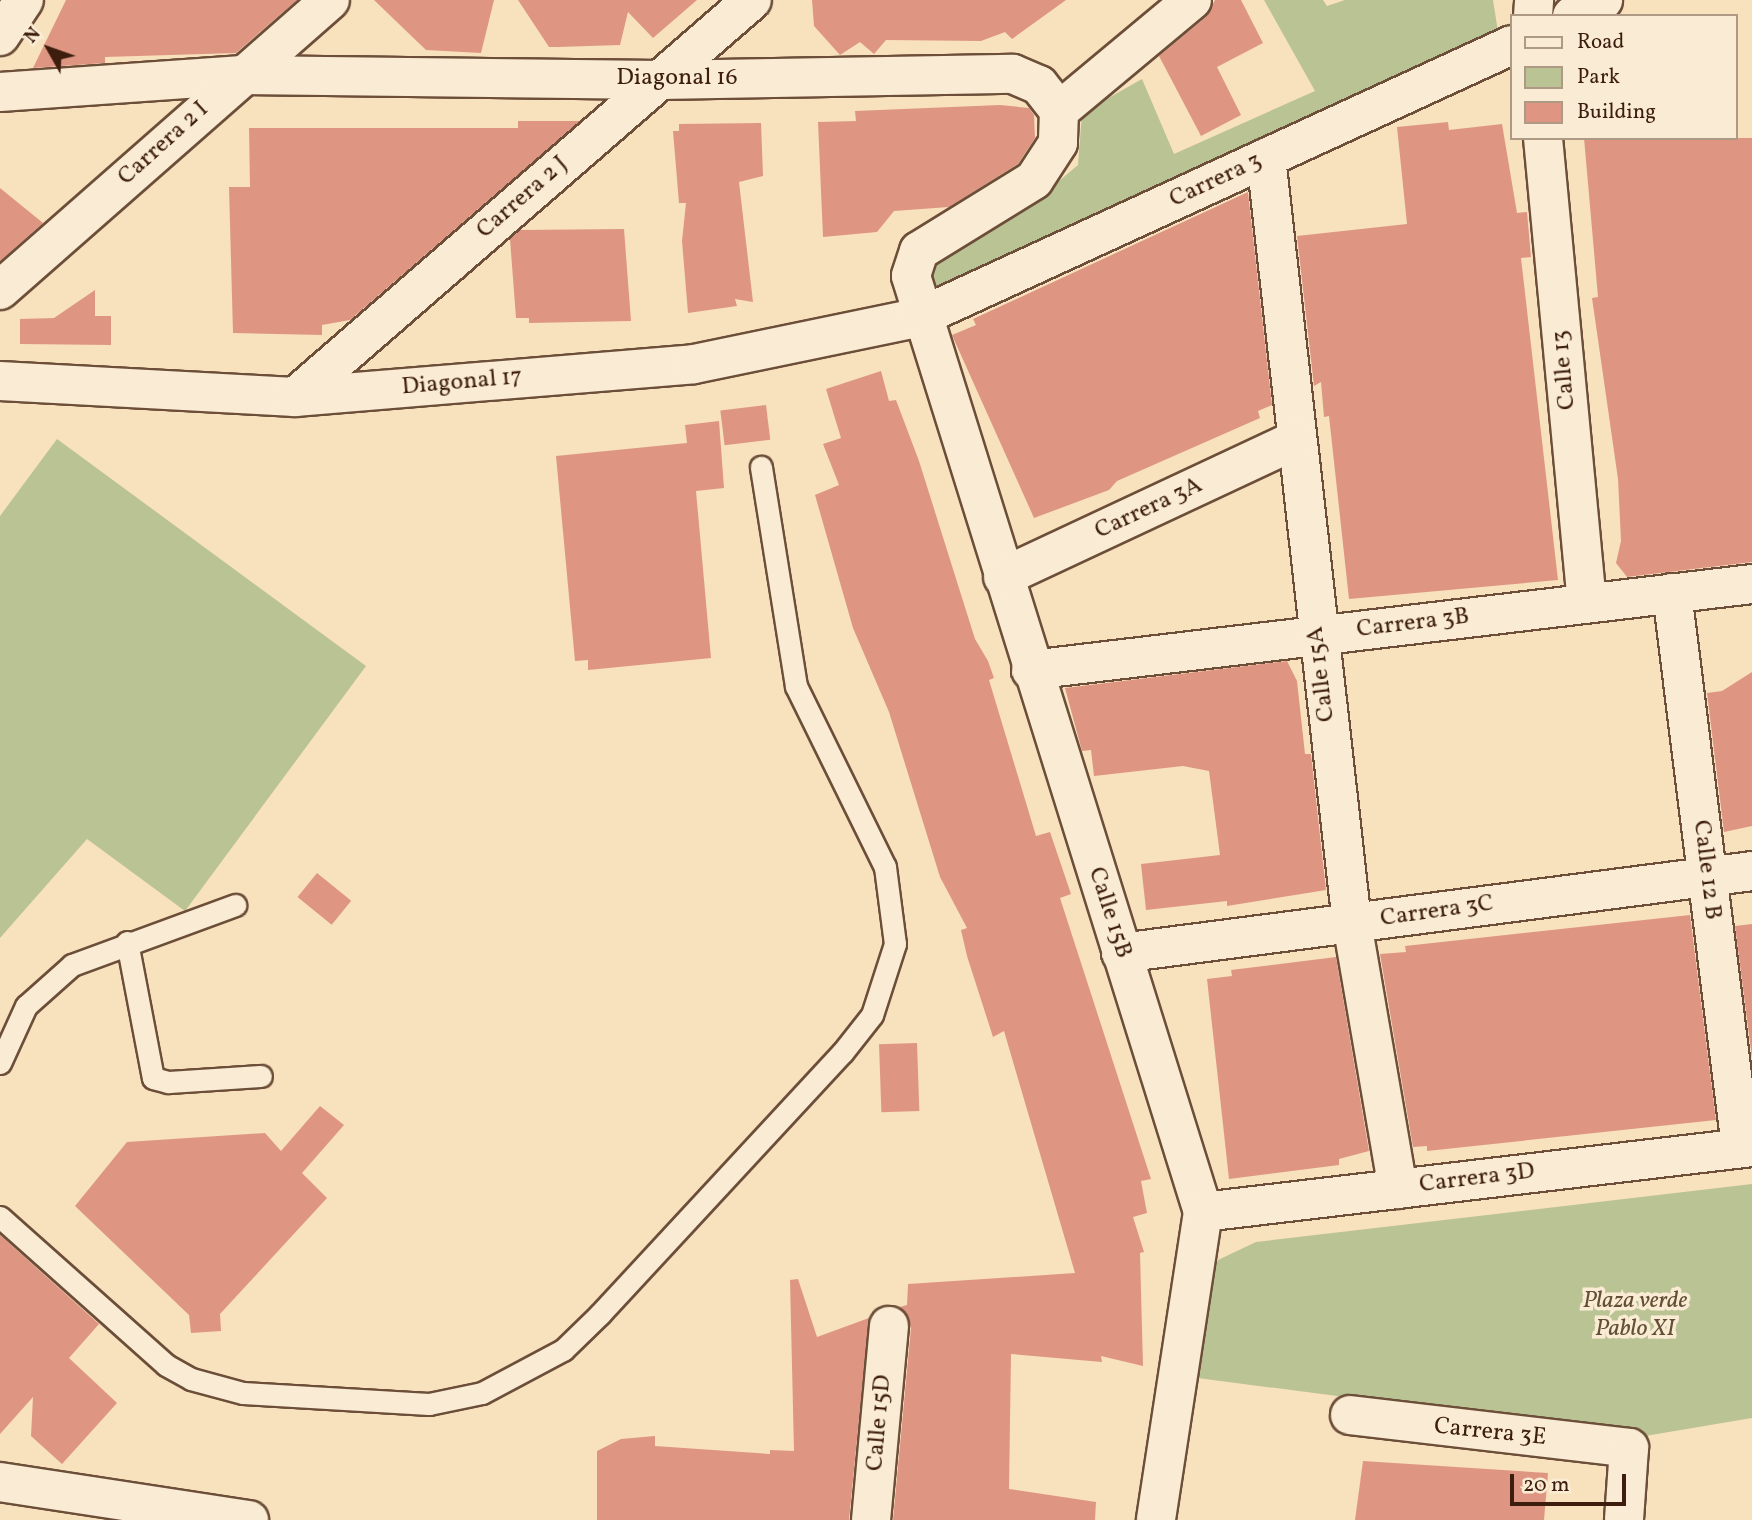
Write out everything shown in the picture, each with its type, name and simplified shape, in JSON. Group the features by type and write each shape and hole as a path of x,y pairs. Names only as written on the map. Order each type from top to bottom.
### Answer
{"street":[{"path":"0,36 24,0"},
{"name":"Carrera 2 I","path":"0,290 330,0"},
{"name":"Carrera 2 J","path":"295,397 752,0"},
{"path":"920,317 911,276 919,251 1034,180 1058,143 1059,111 1192,0"},
{"path":"1576,14 1603,0"},
{"name":"Carrera 3","path":"920,317 1510,46"},
{"name":"Diagonal 16","path":"0,92 242,75 660,80 1013,74 1039,85 1059,111"},
{"name":"Calle 13","path":"1543,140 1587,602"},
{"name":"Calle 15A","path":"1266,158 1317,637 1352,923 1398,1189"},
{"name":"Diagonal 17","path":"0,381 295,397 694,364 920,317"},
{"name":"Calle 15B","path":"920,317 1203,1212 1156,1520"},
{"name":"Carrera 3A","path":"1003,577 1296,440"},
{"name":"Carrera 3B","path":"1031,670 1752,584"},
{"name":"Calle 12 B","path":"1672,593 1707,876 1746,1147"},
{"name":"Carrera 3C","path":"1121,953 1752,871"},
{"name":"Carrera 3D","path":"1203,1212 1746,1147"},
{"name":"Calle 15D","path":"871,1520 888,1326"},
{"name":"Carrera 3E","path":"1350,1415 1629,1448 1624,1520"},
{"path":"0,1482 249,1520"}],"lane":[{"path":"0,1217 166,1365 229,1391 429,1404 482,1393 528,1372 563,1350 600,1314 842,1053 872,1015 895,944 885,867 796,686 761,467"},
{"path":"0,1063 14,1025 45,985 72,965 127,942 235,905"},
{"path":"127,942 153,1078 169,1082 261,1076"}],"green space":[{"path":"1264,0 1323,0 1327,6 1345,0 1493,0 1498,32 932,292 934,261 1046,192 1078,165 1082,113 1142,79 1174,154 1315,91"},
{"path":"57,439 366,666 185,911 87,839 0,938 0,516"},
{"name":"Plaza verde Pablo XI","path":"1752,1184 1752,1418 1645,1436 1190,1377 1201,1294 1218,1260 1256,1242"}],"building":[{"path":"66,0 297,0 236,53 105,57 105,63 33,68"},
{"path":"374,0 494,0 481,53 426,50"},
{"path":"518,0 697,0 653,38 628,12 620,45 549,47"},
{"path":"812,0 1066,0 1012,39 1005,32 981,41 886,40 874,54 860,42 840,55 814,26"},
{"path":"1215,0 1241,0 1263,43 1217,67 1241,115 1201,136 1159,56 1206,17"},
{"path":"1000,105 1029,108 1034,115 1035,138 1018,164 949,207 894,211 877,232 823,237 818,122 856,121 855,111"},
{"path":"518,121 580,121 350,320 322,325 322,335 233,333 229,187 250,187 249,128 518,128"},
{"path":"1448,122 1449,130 1502,124 1517,213 1527,212 1531,257 1521,258 1558,580 1349,599 1329,416 1324,417 1321,382 1314,386 1297,236 1407,224 1397,127"},
{"path":"761,123 763,176 739,182 753,302 735,299 737,306 688,313 682,241 686,203 679,203 673,131 679,131 679,124"},
{"path":"1752,138 1752,562 1627,577 1616,563 1621,541 1618,479 1592,298 1598,297 1584,140"},
{"path":"0,188 43,223 0,261"},
{"path":"1248,192 1272,405 1258,411 1260,418 1117,481 1109,490 1034,518 952,335 976,325 973,319"},
{"path":"624,229 631,321 529,323 529,318 516,318 510,239 520,230"},
{"path":"95,290 95,316 111,316 111,345 20,344 20,319 54,318"},
{"path":"881,371 889,401 896,400 919,461 975,639 994,678 989,680 1036,836 1050,832 1071,894 1060,898 1151,1179 1141,1181 1147,1213 1133,1217 1144,1252 1140,1253 1143,1366 1101,1356 1102,1362 1011,1354 1009,1489 1096,1502 1095,1520 893,1520 911,1328 900,1307 907,1305 908,1284 1075,1273 1004,1031 993,1037 967,956 961,930 967,928 940,877 889,712 853,628 815,495 839,485 823,444 841,438 826,389"},
{"path":"766,405 770,440 725,445 720,411"},
{"path":"719,421 724,488 696,491 711,658 588,670 588,660 575,661 556,456 687,443 685,425"},
{"path":"1287,661 1297,681 1305,754 1311,754 1326,890 1227,906 1227,901 1146,910 1141,864 1220,855 1209,771 1183,766 1094,776 1091,750 1082,751 1065,688"},
{"path":"1752,672 1752,826 1724,832 1707,693 1722,691"},
{"path":"317,873 351,901 332,925 297,897"},
{"path":"1690,915 1716,1120 1427,1151 1427,1146 1413,1147 1380,954 1406,952 1405,946"},
{"path":"1752,924 1752,1058 1735,926"},
{"path":"1336,957 1369,1151 1339,1159 1339,1165 1229,1179 1207,979 1232,976 1231,970"},
{"path":"917,1043 919,1111 881,1112 879,1044"},
{"path":"320,1106 344,1125 302,1173 327,1198 220,1314 221,1331 191,1333 189,1315 75,1206 127,1142 265,1133 281,1151"},
{"path":"0,1235 99,1324 69,1358 117,1403 62,1464 31,1436 33,1397 0,1434"},
{"path":"798,1279 817,1337 869,1318 849,1520 597,1520 597,1451 621,1439 655,1436 655,1446 770,1454 770,1450 794,1451 790,1280"},
{"path":"1363,1461 1548,1473 1544,1520 1355,1520"}]}
